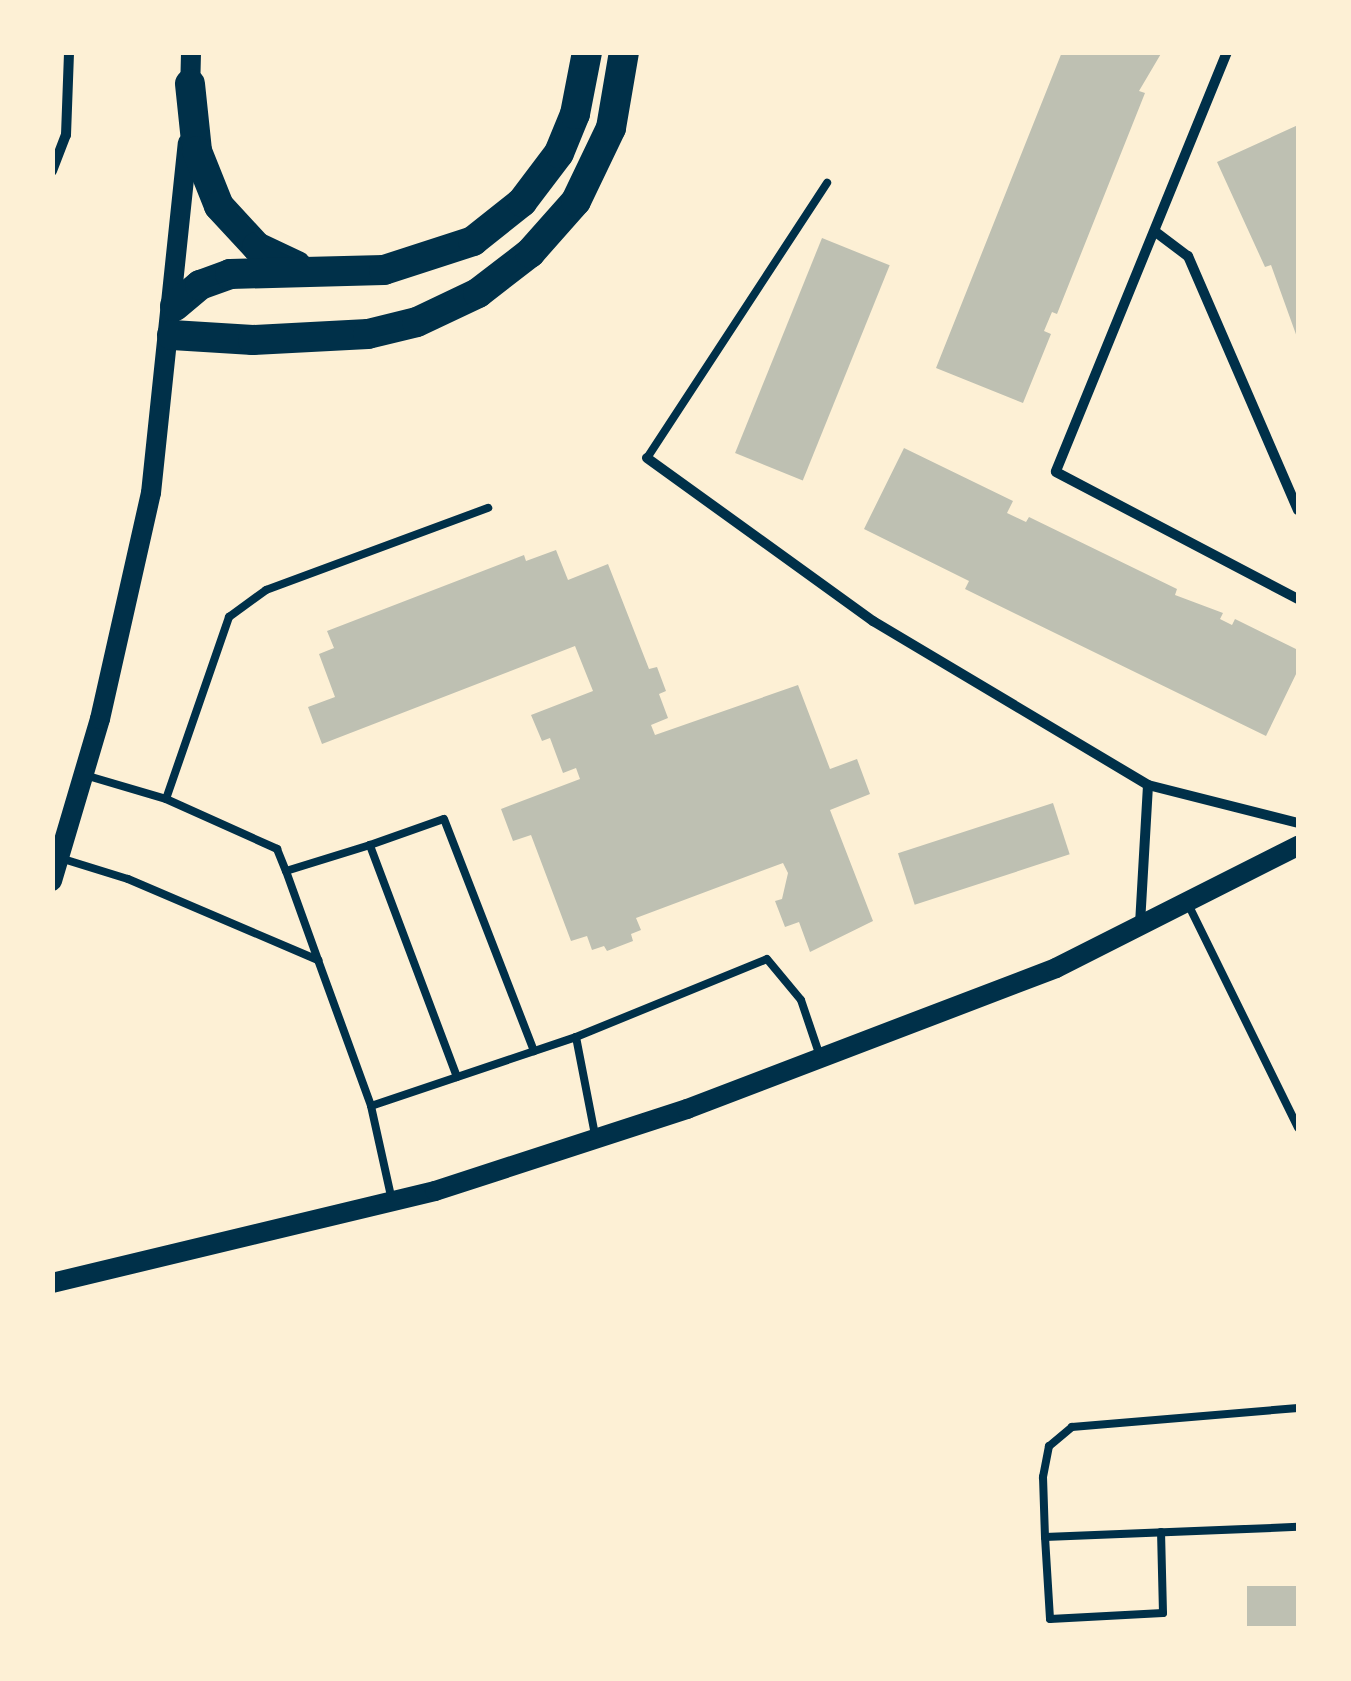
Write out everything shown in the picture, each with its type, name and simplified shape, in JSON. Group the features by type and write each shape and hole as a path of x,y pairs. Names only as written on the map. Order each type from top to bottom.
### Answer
{"highway":[{"path":"587,52 576,114 559,153 508,215 435,258 384,270 230,274 200,285 174,320 253,340 358,335 417,322 478,293 530,253 576,201 611,128 624,52"},
{"path":"190,84 198,151 218,206 271,256 334,272"}],"main road":[{"path":"52,881 85,775 141,547 174,320 191,52"},
{"path":"52,1283 392,1201 596,1140 822,1060 1140,929 1298,846"}],"street":[{"path":"55,165 66,136 69,52"},
{"path":"1227,52 1157,233 1056,472 1298,598"},
{"path":"1157,233 1188,256 1298,510"},
{"path":"647,458 872,621 1148,785 1298,823"},
{"path":"1140,929 1148,785"}],"lane":[{"path":"647,458 827,183"},
{"path":"166,799 229,617 266,590 488,508"},
{"path":"85,775 166,799 277,849 371,1106 392,1201"},
{"path":"286,871 444,819 534,1051"},
{"path":"370,845 457,1077"},
{"path":"60,858 128,878 318,960"},
{"path":"1189,906 1298,1128"},
{"path":"371,1106 576,1037 767,959 801,1000 822,1060"},
{"path":"576,1037 596,1140"},
{"path":"1160,1532 1163,1613 1050,1619 1045,1536 1049,1446 1072,1427 1298,1408"},
{"path":"1045,1536 1298,1527"}],"building":[{"path":"1062,52 1162,52 1139,91 1145,93 1057,314 1052,312 1044,331 1051,334 1023,403 936,368"},
{"path":"1298,125 1298,340 1271,265 1265,267 1217,162"},
{"path":"822,238 890,265 803,480 735,453"},
{"path":"904,448 1013,501 1007,513 1026,522 1029,517 1177,589 1175,595 1223,613 1220,619 1232,625 1235,619 1298,650 1298,670 1266,736 965,589 969,581 864,529"},
{"path":"556,550 568,580 608,564 649,669 657,667 666,691 659,694 668,718 651,725 655,735 798,685 830,769 857,759 870,794 830,810 873,921 810,952 799,922 785,927 775,901 782,899 788,873 783,863 636,918 641,930 631,934 633,941 607,951 604,946 592,950 587,936 571,941 531,835 513,841 501,809 580,779 576,768 563,773 550,738 542,741 531,715 593,691 575,646 322,744 308,707 335,697 319,654 334,648 327,631 524,555 526,561"},
{"path":"1053,803 1070,854 915,905 898,853"},
{"path":"1247,1586 1298,1586 1298,1628 1247,1628"}]}
